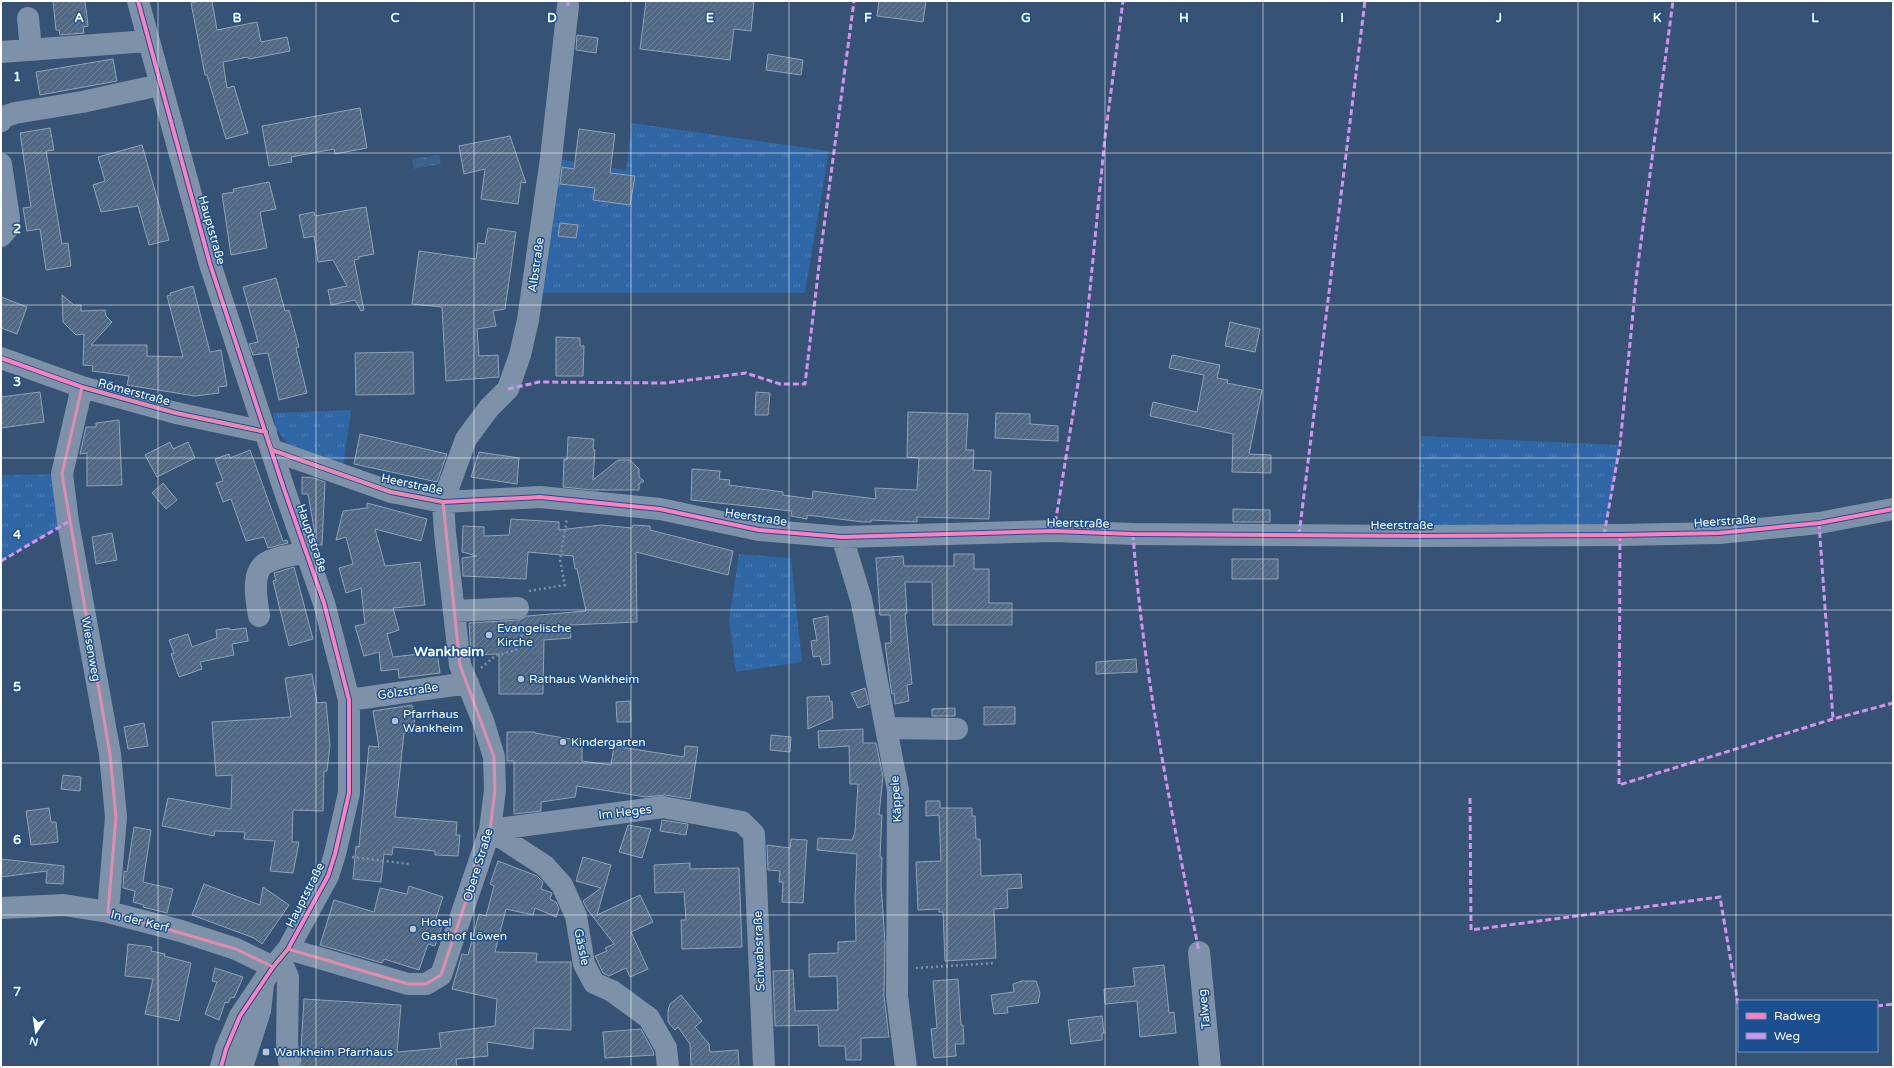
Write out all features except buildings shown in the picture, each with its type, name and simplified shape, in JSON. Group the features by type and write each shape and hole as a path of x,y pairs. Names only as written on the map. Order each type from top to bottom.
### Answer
{"street":[{"name":"Hauptstraße","path":"138,1 210,262 324,603 349,700 349,793 335,854 328,876 276,964 240,1016 226,1049 221,1067"},
{"name":"Albstraße","path":"443,502 466,439 489,408 508,389 520,355 528,320 550,166 568,6"},
{"path":"28,18 31,50"},
{"path":"1,52 148,41"},
{"path":"1,121 3,117 14,113 82,102 160,85"},
{"path":"1,164 9,218 8,228 1,236"},
{"name":"Römerstraße","path":"1,358 82,388 269,441"},
{"name":"Wiesenweg","path":"82,388 62,474 68,522 110,754 116,817 108,912"},
{"name":"Heerstraße","path":"269,441 391,492 443,502 540,497 660,509 759,530 842,537 1054,531 1132,534 1409,536 1704,533 1819,523 1893,509"},
{"name":"Obere Straße","path":"276,964 408,984 426,984 441,975 490,830 495,790 494,757 483,721 460,665 456,640 443,502"},
{"name":"Käppele","path":"842,537 862,599 898,790 897,996 906,1067"},
{"path":"259,616 255,589 259,571 266,563 306,552"},
{"path":"454,611 518,608"},
{"name":"Gölzstraße","path":"349,700 468,683"},
{"path":"886,728 957,729"},
{"name":"Im Heges","path":"490,830 663,807 742,822 754,834"},
{"name":"Gässle","path":"490,830 545,866 562,885 576,916 584,964 594,983 612,991 649,1018 666,1048 668,1067"},
{"name":"Schwabstraße","path":"754,834 764,1067"},
{"name":"In der Kerf","path":"1,908 64,905 108,912 180,931 276,964"},
{"name":"Talweg","path":"1198,952 1210,1067"},
{"path":"242,1067 276,964 288,977 287,1043 289,1061"}],"path":[{"path":"564,525 560,560 565,585"},
{"path":"335,854 381,862 409,864"},
{"path":"897,970 994,963"}],"highlighted area":[{"path":"82,387 176,413 266,432 272,450 391,492 443,502 460,665 494,757 495,790 490,830 441,975 426,984 408,984 288,949 273,967 236,949 108,912 116,817 110,754 62,474"}],"green space":[{"path":"632,123 829,151 805,293 532,293 551,158 626,170"},
{"path":"351,410 343,468 288,445 276,428 273,413"},
{"path":"1421,436 1620,445 1604,535 1417,536"},
{"path":"62,474 68,522 1,561 1,475"},
{"path":"739,554 791,558 802,662 736,672 729,620"}],"water":[{"path":"439,155 441,164 414,169 412,159"}],"marked path":[{"path":"568,1 568,6"},
{"path":"508,389 539,382 666,383 746,373 780,384 805,384 821,249 854,1"},
{"path":"1054,531 1085,340 1105,137 1123,1"},
{"path":"1299,535 1365,1"},
{"path":"1604,535 1620,445 1637,272 1673,1"},
{"path":"1,561 68,522"},
{"path":"1819,523 1833,719"},
{"path":"1133,534 1151,692 1199,952"},
{"path":"1620,535 1619,785 1833,719 1893,703"},
{"path":"1470,798 1471,930 1720,897 1738,1003"},
{"path":"1878,1006 1893,1004"}],"cycle path":[{"path":"138,1 210,264 284,489 324,603 349,700 349,793 335,854 328,876 288,949 273,967 240,1016 226,1049 221,1067"},
{"path":"1,358 82,387 176,413 266,432"},
{"path":"272,450 391,492 443,502 540,497 660,509 759,530 842,537 1054,531 1133,534 1417,536 1719,533 1819,523 1893,509"}],"place":[{"name":"Evangelische Kirche","path":"489,635"},
{"name":"Rathaus Wankheim","path":"521,679"},
{"name":"Pfarrhaus Wankheim","path":"395,721"},
{"name":"Kindergarten","path":"563,742"},
{"name":"Hotel Gasthof Löwen","path":"413,929"},
{"name":"Wankheim Pfarrhaus","path":"266,1052"}],"district":[{"name":"Wankheim","path":"449,651"}]}
